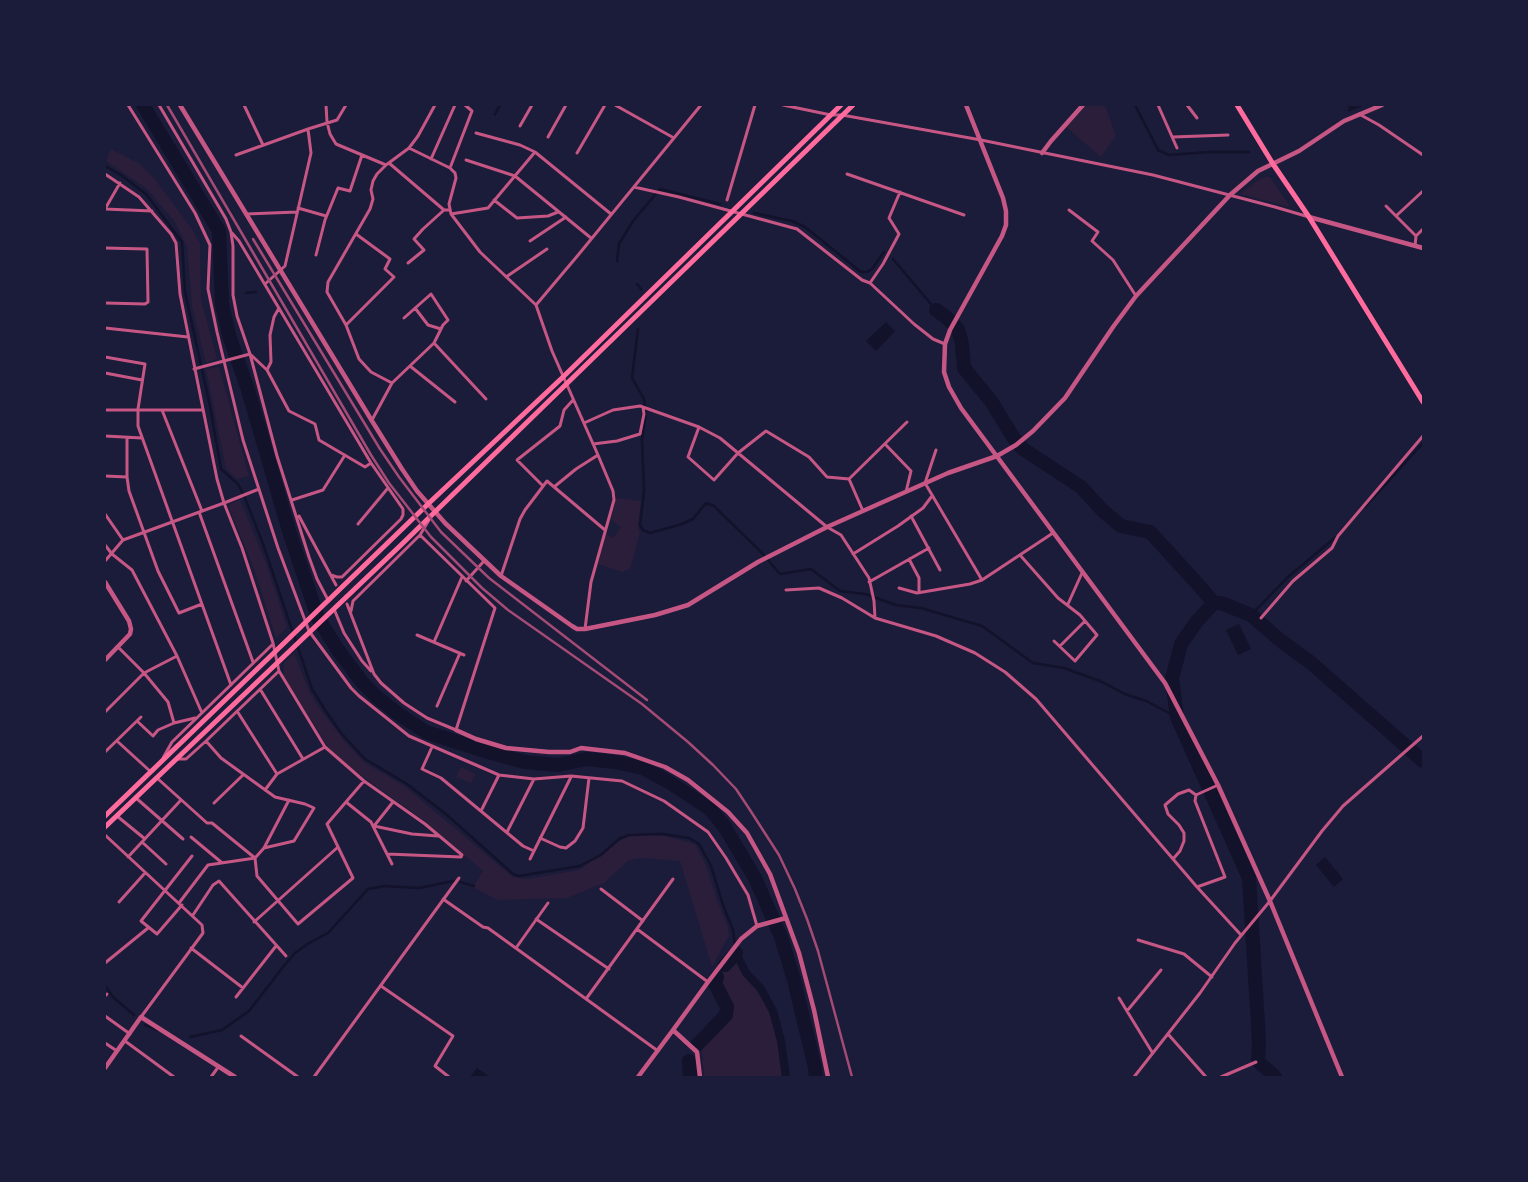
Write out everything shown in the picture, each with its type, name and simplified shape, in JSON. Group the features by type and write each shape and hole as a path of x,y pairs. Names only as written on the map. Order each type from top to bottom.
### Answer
{"main road":[{"path":"105,816 428,504 563,377 841,105"},
{"path":"105,827 402,544 853,105"},
{"path":"1237,105 1423,402"}],"street":[{"path":"128,105 195,213 210,245 208,289 243,440 278,548 307,621 309,632 359,696 409,736 499,775 534,779 571,776 622,781 664,801 708,832 748,894 757,926"},
{"path":"159,105 226,219 231,232 233,246 233,295 237,316 278,456 317,579 328,601"},
{"path":"180,105 372,421 402,469 428,504 484,562 577,629 655,615 688,605 770,556 827,528 948,473 997,456 1016,445 1065,398 1136,296 1230,195 1258,171 1299,151 1344,121 1382,105"},
{"path":"244,105 262,145"},
{"path":"326,105 330,134 336,144 387,164 444,210 450,212 488,208 536,152"},
{"path":"236,155 308,128 337,120 346,105"},
{"path":"392,383 371,372 359,359 346,325 327,292 328,282 370,209 373,199 373,182 377,174 409,148 435,105"},
{"path":"431,159 455,105"},
{"path":"450,168 472,111 465,105"},
{"path":"520,126 532,105"},
{"path":"548,137 566,105"},
{"path":"577,153 604,105"},
{"path":"615,105 674,138"},
{"path":"536,305 701,105"},
{"path":"727,200 755,105"},
{"path":"782,105 981,140 1152,174 1423,248"},
{"path":"966,105 1003,198 1006,211 1006,225 1002,236 951,329 945,344 944,372 949,388 961,408 1165,683 1218,785 1270,900 1342,1077"},
{"path":"1042,153 1050,141 1083,105"},
{"path":"1187,105 1197,118"},
{"path":"1159,106 1177,148"},
{"path":"1358,114 1379,125 1423,155"},
{"path":"265,284 286,266 312,152 308,128"},
{"path":"476,133 536,152 611,214"},
{"path":"1173,137 1228,135"},
{"path":"409,148 450,168 455,173 456,178 450,212 480,252 536,305 563,377 613,491 614,500 592,582 585,629"},
{"path":"316,255 326,216 338,188 350,191 362,155"},
{"path":"466,160 515,176 591,238"},
{"path":"105,174 139,197 176,243 180,294 217,479 273,643 279,671 325,747 364,782 440,836 462,855 461,857 387,854"},
{"path":"847,174 964,215"},
{"path":"120,183 105,210 152,211"},
{"path":"634,187 679,197 797,229 862,280 870,283 933,339 945,344"},
{"path":"1396,216 1423,191"},
{"path":"870,283 892,250 899,234 889,218 900,192"},
{"path":"494,200 517,218 548,216 559,212"},
{"path":"1386,206 1416,236"},
{"path":"245,214 298,210 326,216"},
{"path":"408,263 424,250 414,239 423,228 444,210"},
{"path":"1069,210 1098,232 1092,241 1113,260 1136,296"},
{"path":"530,241 566,217"},
{"path":"1415,246 1416,236 1423,229"},
{"path":"231,232 239,241 371,463 403,509 401,520 342,577 331,575"},
{"path":"346,325 394,277 386,269 390,259 356,234"},
{"path":"105,248 147,249 148,302 145,304 105,303"},
{"path":"506,277 547,250"},
{"path":"372,421 392,383 434,343 448,320 431,294 404,318"},
{"path":"267,370 271,362 270,335 274,317 279,307"},
{"path":"415,308 428,325 441,329"},
{"path":"105,328 188,337"},
{"path":"434,343 486,399"},
{"path":"194,368 248,354"},
{"path":"248,354 267,370 289,411 315,424 319,440 365,467 371,463"},
{"path":"105,356 145,364 138,409 138,426 231,685"},
{"path":"410,366 455,402"},
{"path":"105,372 142,380"},
{"path":"543,486 517,460 560,426 564,410 573,399"},
{"path":"584,423 613,410 627,407 645,408 699,427 720,438 827,528 841,536 869,582 873,597 874,618"},
{"path":"593,444 617,441 640,434 645,408"},
{"path":"105,410 203,410"},
{"path":"162,410 253,663"},
{"path":"699,427 688,457 714,480 738,453 766,431 809,457 827,477 849,479 907,422"},
{"path":"105,436 142,438"},
{"path":"1261,618 1293,581 1332,548 1338,536 1423,436"},
{"path":"127,438 128,491 145,532 158,571 179,613 202,604"},
{"path":"885,444 911,471 906,492"},
{"path":"936,450 925,483 982,580"},
{"path":"292,500 323,490 345,455"},
{"path":"554,487 576,469 598,455"},
{"path":"105,476 127,477"},
{"path":"849,479 863,511"},
{"path":"501,576 520,519 547,481 605,530"},
{"path":"105,561 123,540 240,497 259,488"},
{"path":"358,524 388,488"},
{"path":"853,554 923,508 932,495"},
{"path":"295,509 336,585"},
{"path":"350,610 353,601 420,535 434,511"},
{"path":"105,514 123,540"},
{"path":"911,516 940,570"},
{"path":"899,588 919,592 970,584 982,580 1053,533"},
{"path":"420,535 495,608 456,730"},
{"path":"105,544 112,554 132,570 177,656 202,712"},
{"path":"869,582 929,548"},
{"path":"1020,555 1058,598 1063,603 1068,604 1085,620 1097,635 1075,661 1054,641"},
{"path":"909,559 919,578 919,592"},
{"path":"466,581 484,562"},
{"path":"1068,604 1082,573"},
{"path":"434,642 462,576"},
{"path":"105,582 129,622 131,629 130,634 105,660"},
{"path":"786,590 819,588 842,598 874,618 936,636 976,653 1004,672 1036,699 1197,887 1241,935"},
{"path":"347,604 374,674"},
{"path":"332,609 344,633 362,661 381,683 404,703 427,718 476,739 506,748 550,752 570,752 581,748 625,753 665,767 688,780 728,812 747,833 770,874 799,953 814,1010 828,1077"},
{"path":"1060,646 1085,620"},
{"path":"417,635 462,654 437,706"},
{"path":"161,761 172,742 273,643"},
{"path":"118,647 144,673 168,702 174,723"},
{"path":"105,712 144,673 177,656"},
{"path":"176,759 186,759 279,671"},
{"path":"260,689 303,759"},
{"path":"237,711 277,774"},
{"path":"105,752 141,717"},
{"path":"137,721 153,736 158,730 174,723 196,718"},
{"path":"1134,1077 1212,977 1241,935 1343,806 1423,736"},
{"path":"117,741 150,772"},
{"path":"206,741 221,758 275,797 314,808 294,841 264,848"},
{"path":"432,746 422,769 441,778 522,846 534,851"},
{"path":"265,790 277,774 325,747"},
{"path":"214,803 243,775"},
{"path":"481,811 499,775"},
{"path":"530,859 571,776"},
{"path":"156,778 207,823 212,823 255,858 257,876 298,924 353,878 327,824 364,782"},
{"path":"540,838 560,848 566,848 575,841 583,828 589,778"},
{"path":"506,832 534,779"},
{"path":"1196,795 1218,785"},
{"path":"1173,859 1180,851 1184,841 1184,832 1180,825 1168,814 1165,805 1178,794 1190,790 1196,795"},
{"path":"1196,795 1195,801 1225,878 1197,887"},
{"path":"135,798 183,839"},
{"path":"128,857 181,800"},
{"path":"192,856 141,922 157,934 181,904 208,864 255,858 264,848 289,800"},
{"path":"346,802 374,826 392,864"},
{"path":"374,826 393,802"},
{"path":"116,816 166,864"},
{"path":"374,826 412,834 440,836"},
{"path":"105,836 193,915 202,925 203,933 105,1068"},
{"path":"191,837 221,863"},
{"path":"254,922 338,847"},
{"path":"119,902 146,872"},
{"path":"314,1077 458,878"},
{"path":"586,999 673,879"},
{"path":"193,915 213,886 219,881 286,956"},
{"path":"602,890 643,921"},
{"path":"443,899 483,927 488,928 658,1050"},
{"path":"516,948 548,903"},
{"path":"638,1077 738,944 757,926 786,918"},
{"path":"536,919 609,969"},
{"path":"105,963 148,928"},
{"path":"637,929 708,982"},
{"path":"1138,940 1184,954 1212,977"},
{"path":"236,997 276,946"},
{"path":"191,948 243,988"},
{"path":"1127,1011 1162,970"},
{"path":"381,986 453,1036 435,1066 449,1077"},
{"path":"1119,998 1152,1052"},
{"path":"105,1016 130,1034"},
{"path":"141,1017 235,1077"},
{"path":"673,1030 697,1052 700,1077"},
{"path":"1168,1034 1206,1077"},
{"path":"241,1036 298,1077"},
{"path":"125,1041 174,1077"},
{"path":"105,1043 118,1052"},
{"path":"1221,1077 1256,1062"},
{"path":"211,1077 219,1066"}],"shaded area":[{"path":"1087,105 1105,105 1116,136 1101,157 1066,127"},
{"path":"111,149 140,164 154,178 192,229 200,244 201,300 217,359 206,363 192,306 187,247 175,222 147,189 106,161"},
{"path":"1265,177 1270,177 1290,207 1240,194"},
{"path":"886,322 895,331 876,351 866,341"},
{"path":"219,367 249,476 237,479 226,469 206,369"},
{"path":"616,498 641,501 638,528 640,533 630,569 622,572 598,564 606,534 613,538 621,527 611,520"},
{"path":"240,500 266,563 287,627 276,638 254,569 229,508 230,504"},
{"path":"1239,624 1251,649 1238,655 1226,630"},
{"path":"294,653 309,691 317,705 346,743 365,763 403,785 513,877 527,879 579,870 630,833 659,834 695,844 706,865 728,927 729,935 712,967 680,861 643,858 629,860 604,883 567,898 497,900 473,887 483,871 420,818 333,753 284,677 284,663"},
{"path":"461,767 475,774 471,783 456,777"},
{"path":"1325,857 1343,879 1334,887 1316,865"},
{"path":"734,957 741,971 756,989 767,1007 775,1026 782,1077 704,1077 702,1052 698,1044 727,1015 728,1007 716,983 717,977"},
{"path":"477,1068 490,1077 470,1077"}],"waterway":[{"path":"143,105 219,231 222,304 229,335 248,390 290,534 318,618 338,650 362,682 378,698 426,732 525,762 558,765 587,759 643,768 669,782 710,809 724,826 755,878 781,937 794,980 816,1077"},
{"path":"495,114 500,105"},
{"path":"1135,105 1158,150 1169,155 1249,152"},
{"path":"1347,105 1354,108"},
{"path":"1349,110 1362,105"},
{"path":"105,166 121,175 146,194 182,242 185,292 210,406 221,469 238,484 245,498 263,544 312,689 341,733 365,759 407,784 447,815 513,874 519,876 580,866 601,855 619,839 629,835 662,834 689,838 699,844 711,866 733,930 736,953"},
{"path":"617,261 619,244 633,221 660,189 720,204"},
{"path":"754,213 792,221 805,227 861,272 867,272 872,269 884,252"},
{"path":"893,259 936,310"},
{"path":"637,284 641,289"},
{"path":"246,293 256,292"},
{"path":"936,310 958,329 962,344 964,368 991,401 1013,437 1023,449 1081,487 1103,511 1121,526 1150,532 1214,603 1221,603 1251,615 1281,641 1310,662 1423,761"},
{"path":"638,329 632,378 644,399 646,411 642,440 644,491 640,525 643,530 650,533 682,524 693,519 706,503 714,506 762,553 780,574 811,569 840,591 865,594 896,605 921,608 982,626 1033,663 1064,668 1100,681 1177,717"},
{"path":"1365,507 1423,443"},
{"path":"1251,615 1288,577 1337,536"},
{"path":"1214,603 1197,621 1181,644 1172,679 1177,717 1249,878 1259,1041 1258,1061 1275,1077"},
{"path":"190,1037 222,1030 249,1011 295,953 328,933 368,889 385,886 419,888 453,881"},
{"path":"460,882 474,886"},
{"path":"736,953 746,973 761,989 773,1011 781,1041 786,1077"},
{"path":"725,965 736,953"},
{"path":"697,1045 726,1015 727,1007 715,983 717,977"},
{"path":"105,986 114,998 134,1015"},
{"path":"145,1025 158,1030"},
{"path":"689,1061 690,1077"}],"railway":[{"path":"167,105 371,455 389,483 431,537 482,588 508,610 642,704 688,742 736,789 779,855 795,889 818,951 852,1077"},
{"path":"253,239 380,449 441,532 489,578 647,700"}]}
